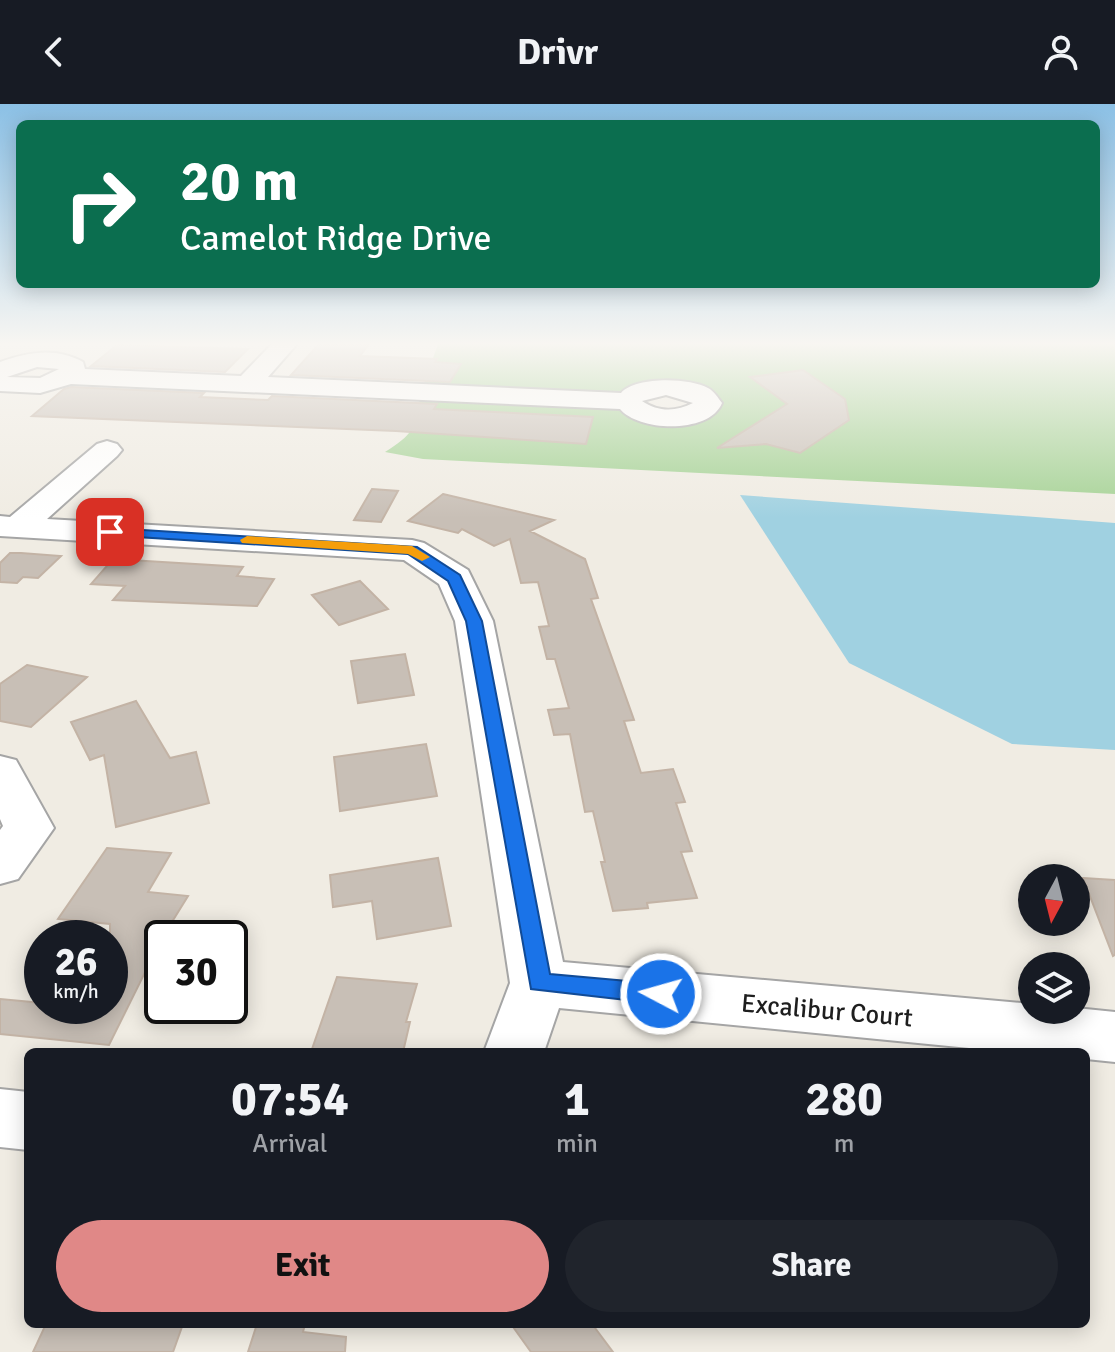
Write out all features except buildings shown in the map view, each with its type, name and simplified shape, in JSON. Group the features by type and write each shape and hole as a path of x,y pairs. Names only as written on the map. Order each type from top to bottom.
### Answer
{"street":[{"path":"10,526 107,450"},
{"path":"10,526 412,550 455,578 474,621 539,983 515,1048"},
{"path":"0,771 29,828 0,866"},
{"name":"Excalibur Court","path":"539,983 1115,1037"},
{"path":"0,1118 24,1121"}],"green space":[{"path":"419,402 621,405 680,421 697,402 1115,402 1115,494 423,459 385,452 412,430"}],"water":[{"path":"740,495 1115,523 1115,750 1012,744 849,663"}],"slow traffic":[{"path":"247,540 412,550 422,557"}],"route":[{"path":"110,532 412,550 455,578 474,621 539,983 661,994"}]}
